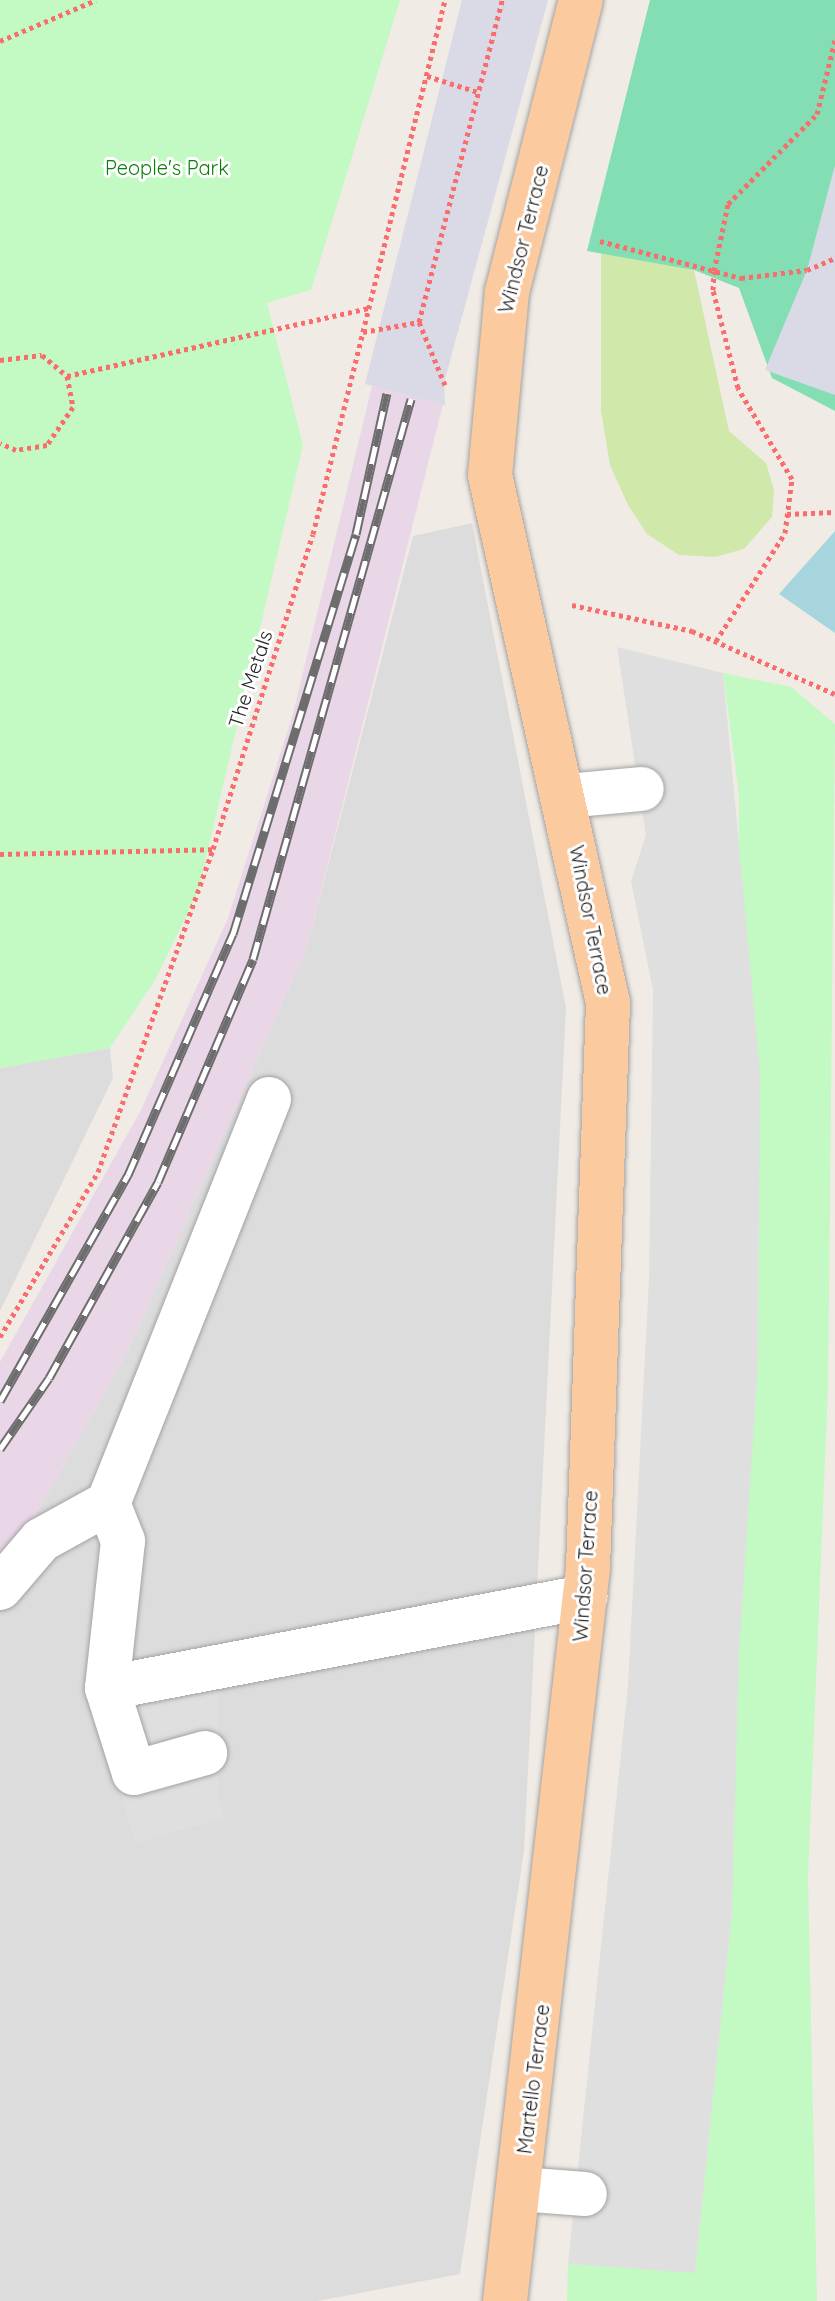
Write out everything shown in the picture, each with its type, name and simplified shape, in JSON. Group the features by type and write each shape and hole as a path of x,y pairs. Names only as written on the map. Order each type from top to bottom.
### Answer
{"main road":[{"name":"Windsor Terrace","path":"560,1858 585,1597 608,1003 566,796 490,475 497,367 507,292 581,0"},
{"name":"Martello Terrace","path":"504,2301 560,1858"}],"street":[{"path":"566,796 642,789"},
{"path":"0,1588 41,1540 108,1503 269,1099"},
{"path":"108,1503 123,1541 107,1688 134,1773 205,1753"},
{"path":"107,1688 585,1597"},
{"path":"520,2189 585,2194"}],"path":[{"path":"0,41 96,0"},
{"name":"The Metals","path":"0,1337 98,1172 213,849 313,534 445,0"},
{"path":"433,363 419,322 502,0"},
{"path":"716,641 785,533 792,479 738,388 714,271 728,204 817,114 835,40"},
{"path":"427,76 478,92"},
{"path":"600,241 741,278 807,270 835,258"},
{"path":"67,376 369,308"},
{"path":"363,332 419,322"},
{"path":"0,360 42,355 67,376 73,407 60,435 31,450 0,443"},
{"path":"787,514 835,512"},
{"path":"517,593 716,641 835,694"},
{"path":"0,854 213,849"}],"shaded area":[{"path":"462,0 548,0 444,383 445,405 365,384"},
{"path":"835,165 835,395 765,370 807,270"},
{"path":"372,386 443,404 307,947 128,1351 34,1517 0,1559 0,1362 141,1110 228,918 293,714"},
{"path":"472,523 566,1008 524,1851 460,2274 318,2301 0,2301 0,1559 34,1517 128,1351 307,947 413,536"},
{"path":"617,647 723,673 760,1072 758,1362 739,1654 732,1912 695,2273 568,2264 628,1686 649,1278 653,990 631,881 646,835"},
{"path":"110,1048 113,1078 0,1311 0,1068"},
{"path":"219,1680 218,1800 225,1818 135,1843 97,1706"}],"green space":[{"name":"People's Park","path":"0,0 400,0 311,290 267,303 303,445 198,892 155,980 110,1048 0,1068"},
{"path":"650,0 835,0 835,411 772,378 739,288 694,270 587,251"},
{"path":"601,248 694,270 729,431 766,463 774,490 772,517 744,549 715,557 679,555 647,534 628,505 610,465 601,411"},
{"path":"723,673 791,687 835,724 828,1385 808,1878 817,2301 567,2301 568,2264 695,2272 732,1912 739,794"}],"water":[{"path":"835,531 835,633 779,594"}],"railway":[{"path":"0,1401 128,1175 233,934 356,534 387,393"},
{"path":"0,1449 49,1378 158,1182 253,959 411,399"}]}
